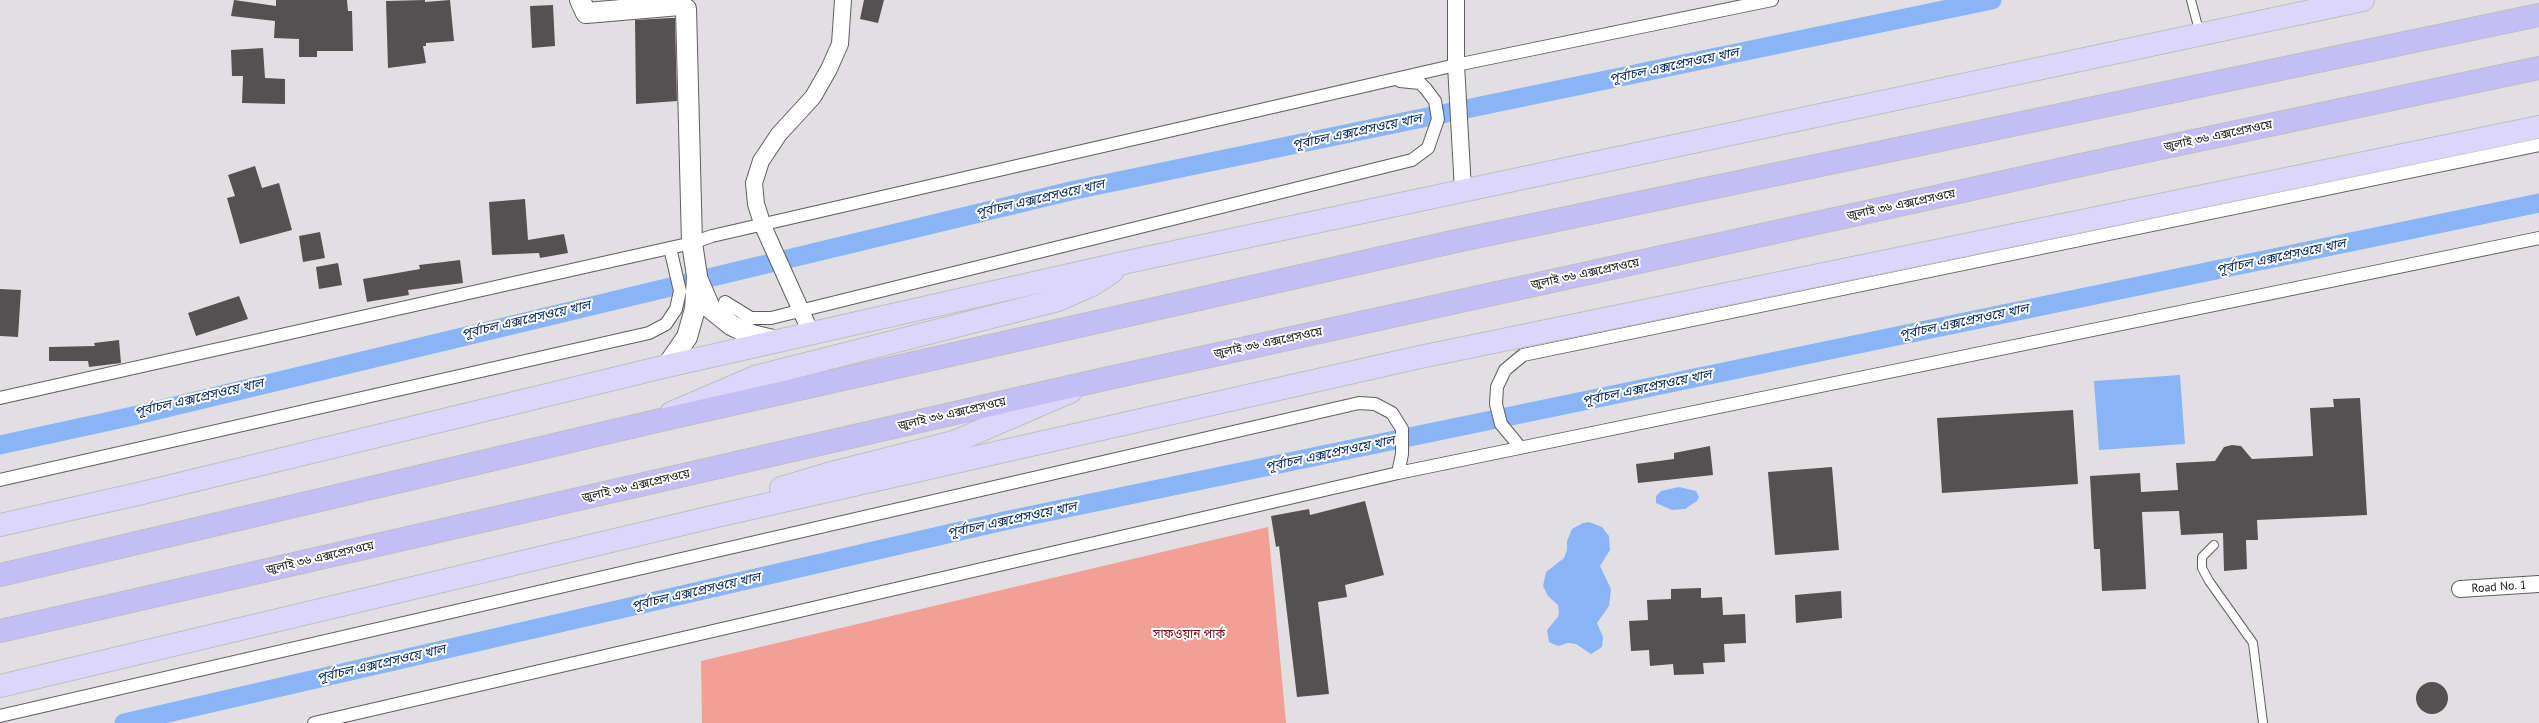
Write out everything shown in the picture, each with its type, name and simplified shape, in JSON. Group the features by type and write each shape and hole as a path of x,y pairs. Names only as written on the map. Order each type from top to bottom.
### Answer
{"highway":[{"path":"0,575 652,422 1461,240 2539,16"},
{"name":"জুলাই ৩৬ এক্সপ্রেসওয়ে","path":"0,631 1092,382 2112,158 2539,68"}],"main road":[{"path":"0,525 145,492 667,366 1127,262 2363,0"},
{"path":"0,686 712,517 1420,357 2539,127"},
{"path":"652,422 755,377 1058,300 1092,285 1127,262"},
{"path":"712,517 752,497 828,474 954,442 1092,382"}],"street":[{"path":"580,0 586,13 680,5 686,9 692,243 696,276 695,309 687,337 667,366"},
{"path":"811,333 764,226 756,204 754,183 761,161 779,134 813,97 828,69 840,44 843,0"},
{"path":"1456,0 1456,65 1463,190"},
{"path":"0,398 692,243 735,230 1456,65 1772,0"},
{"path":"725,302 751,318 772,318 1412,160 1428,148 1438,119 1435,101 1420,83 1391,80"},
{"path":"1520,447 1501,424 1496,404 1497,387 1505,370 1523,355 2539,145"},
{"path":"314,723 1398,473 2539,238"},
{"path":"0,480 649,333 666,324 676,309 680,291 670,248"},
{"path":"696,276 710,308 731,325 752,335 777,341"},
{"path":"0,716 1359,403 1375,404 1392,413 1402,429 1402,454 1398,473"},
{"name":"Road No. 1","path":"2460,589 2539,584"}],"lane":[{"path":"2191,0 2200,34"},
{"path":"2214,545 2202,557 2202,568 2208,581 2253,643 2263,723"}],"green space":[{"name":"সাফওয়ান পার্ক","path":"1268,527 1286,723 702,723 701,661"}],"water":[{"path":"2180,375 2185,444 2099,450 2094,381"},
{"path":"1679,487 1696,491 1699,497 1697,501 1685,509 1672,510 1656,503 1656,496 1661,491"},
{"path":"1589,522 1602,527 1609,536 1610,550 1600,566 1611,589 1609,606 1597,623 1603,637 1602,647 1591,654 1576,644 1568,643 1558,646 1549,642 1547,630 1558,617 1559,612 1558,605 1548,596 1543,586 1546,572 1564,558 1567,550 1567,541 1572,529 1583,523"}],"building":[{"path":"234,0 276,6 276,0 347,0 348,11 352,11 353,51 317,51 317,57 299,57 299,39 274,38 275,21 231,16"},
{"path":"425,0 425,2 450,0 454,41 426,43 426,46 423,46 426,63 388,68 386,1"},
{"path":"864,0 884,0 878,23 860,19"},
{"path":"553,5 555,46 532,48 530,6"},
{"path":"675,18 677,101 636,104 635,20"},
{"path":"263,48 265,78 285,79 285,104 242,103 243,76 232,76 231,50"},
{"path":"255,166 262,188 279,183 292,230 240,244 227,198 235,196 228,175"},
{"path":"525,199 528,240 564,234 568,253 540,258 539,253 492,255 489,202"},
{"path":"320,232 325,258 303,262 299,236"},
{"path":"460,260 463,283 408,290 409,295 367,302 363,279 420,269 419,265"},
{"path":"338,263 342,285 319,289 316,267"},
{"path":"0,289 21,290 18,337 0,336"},
{"path":"239,296 248,319 196,336 188,313"},
{"path":"119,340 121,363 89,367 88,361 49,361 49,347 95,346 94,343"},
{"path":"2360,398 2367,515 2257,520 2258,540 2246,540 2247,569 2224,571 2223,533 2181,535 2179,511 2142,512 2146,589 2102,591 2100,549 2094,549 2090,476 2140,473 2141,492 2178,490 2176,463 2215,461 2224,447 2232,445 2241,446 2252,459 2313,456 2310,408 2334,407 2333,399"},
{"path":"2073,410 2078,484 1942,493 1937,418"},
{"path":"1710,446 1713,475 1638,483 1636,464 1674,459 1674,453"},
{"path":"1832,467 1839,550 1775,555 1768,472"},
{"path":"1365,501 1384,575 1345,585 1347,597 1318,602 1329,694 1297,697 1279,546 1276,547 1271,516 1309,509 1310,515"},
{"path":"1701,588 1701,598 1722,597 1723,615 1745,614 1746,643 1724,644 1725,662 1703,663 1704,674 1674,675 1673,664 1650,666 1649,650 1631,651 1629,621 1648,620 1647,600 1671,599 1671,589"},
{"path":"1841,591 1842,618 1796,623 1795,595"},
{"path":"2429,682 2435,682 2445,689 2448,698 2447,704 2441,711 2435,714 2429,714 2419,707 2416,701 2416,695 2423,685"}],"waterway":[{"name":"পূর্বাচল এক্সপ্রেসওয়ে খাল","path":"0,445 133,416 1075,190 1992,0"},
{"name":"পূর্বাচল এক্সপ্রেসওয়ে খাল","path":"124,723 1004,521 2539,203"}]}
